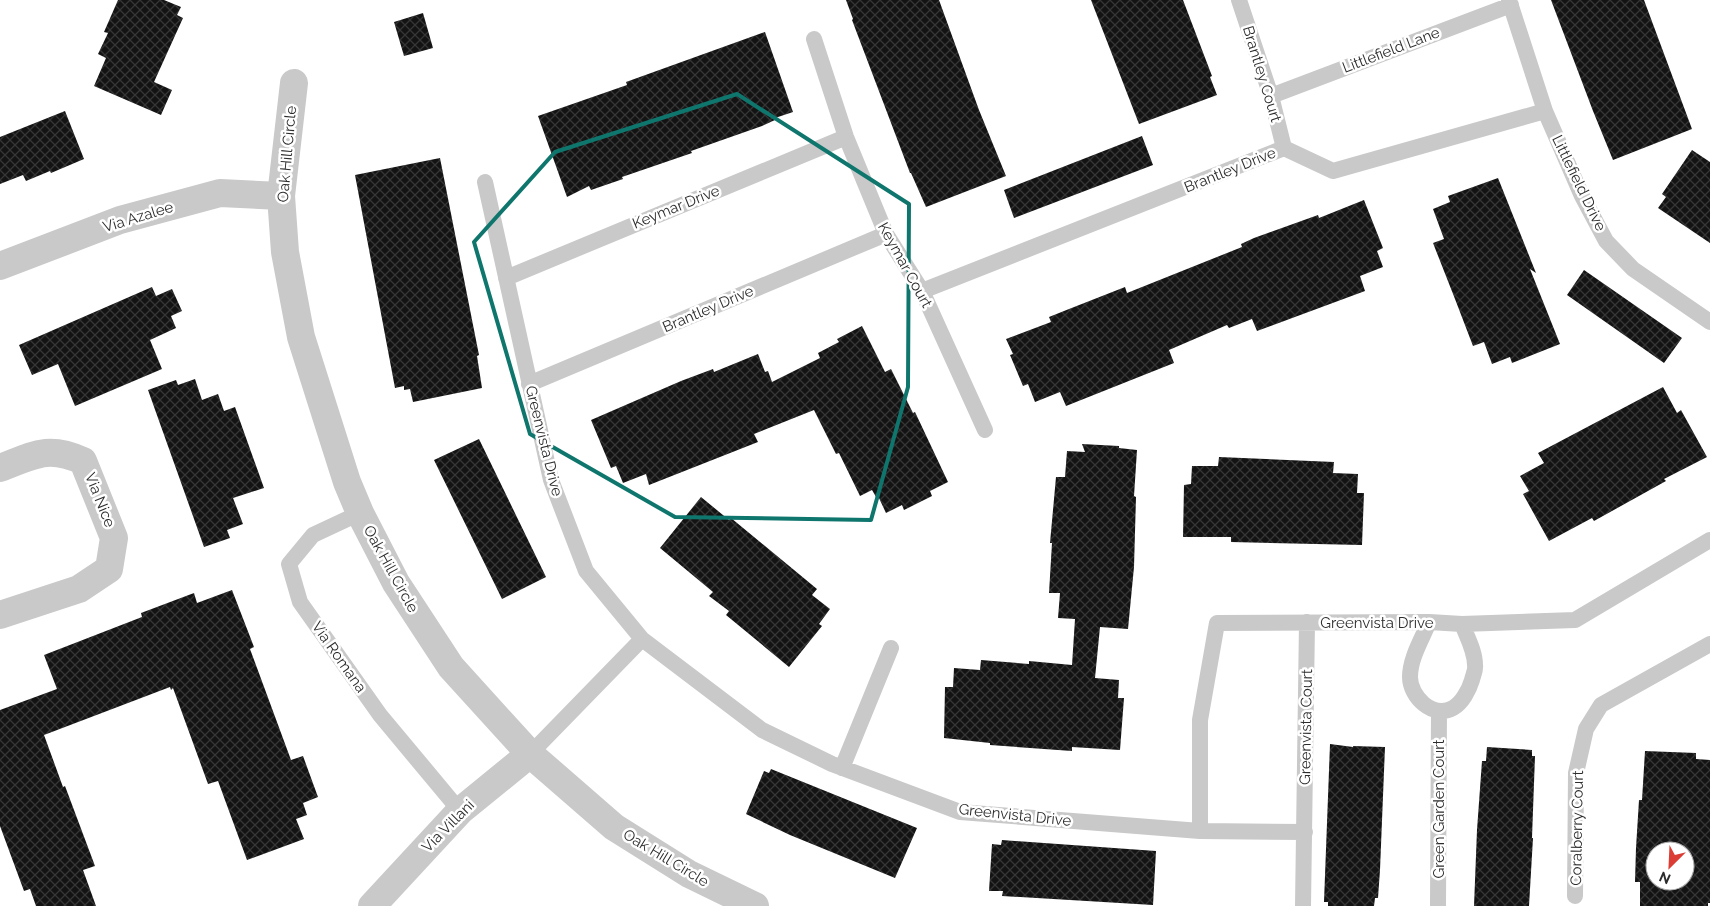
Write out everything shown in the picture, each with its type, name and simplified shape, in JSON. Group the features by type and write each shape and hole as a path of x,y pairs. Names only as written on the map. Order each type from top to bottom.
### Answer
{"street":[{"name":"Oak Hill Circle","path":"294,83 281,196 285,252 301,336 347,482 360,513 396,583 451,667 530,754 614,827 689,874 755,906"},
{"name":"Via Azalee","path":"0,266 120,220 220,194 281,196"},
{"name":"Via Nice","path":"0,468 42,452 69,454 84,460 114,538 109,569 79,589 0,615"},
{"name":"Via Villani","path":"372,906 460,811 530,754"}],"lane":[{"name":"Brantley Court","path":"1239,0 1272,96 1284,148"},
{"name":"Littlefield Lane","path":"1272,96 1510,2"},
{"name":"Littlefield Drive","path":"1510,2 1545,111 1582,196 1606,241 1632,269 1710,322"},
{"name":"Keymar Court","path":"814,39 846,137 886,234 922,291 985,430"},
{"name":"Brantley Drive","path":"922,291 1284,148 1333,171 1545,111"},
{"name":"Keymar Drive","path":"506,278 846,137"},
{"name":"Greenvista Drive","path":"484,182 551,480 586,571 642,639 762,730 842,768 960,812 1200,831 1200,720 1217,623 1429,622 1462,624 1575,620 1710,540"},
{"name":"Brantley Drive","path":"529,384 886,234"},
{"name":"Via Romana","path":"360,513 313,535 289,564 300,602 380,715 460,811"},
{"name":"Greenvista Court","path":"1303,906 1308,622"},
{"path":"1429,622 1413,658 1410,678 1414,693 1423,704 1439,711 1452,708 1462,700 1470,686 1476,666 1462,624"},
{"path":"530,754 642,639"},
{"name":"Coralberry Court","path":"1575,896 1576,773 1586,729 1601,705 1710,644"},
{"path":"842,768 891,648"},
{"name":"Green Garden Court","path":"1438,906 1439,711"},
{"path":"1200,831 1305,832"}],"highlighted area":[{"path":"737,94 909,204 908,387 871,520 675,517 530,434 474,242 555,152"}],"building":[{"path":"118,0 164,0 181,7 177,15 183,18 154,82 172,90 161,115 94,86 106,58 98,54 108,33 104,32"},
{"path":"846,0 939,0 979,110 1006,176 926,207 910,173"},
{"path":"1091,0 1183,0 1212,76 1210,77 1217,95 1139,124"},
{"path":"1551,0 1644,0 1692,129 1613,160"},
{"path":"423,13 433,48 404,56 394,22"},
{"path":"765,32 793,112 775,118 775,120 762,126 691,151 692,153 622,177 623,179 591,190 589,186 567,197 538,116 627,85 626,82"},
{"path":"65,111 84,159 26,181 23,175 0,184 0,137"},
{"path":"1142,136 1153,165 1014,218 1004,190"},
{"path":"1692,150 1710,162 1710,243 1658,208 1666,197 1662,194"},
{"path":"440,158 479,355 477,356 482,388 413,402 410,389 404,390 404,386 395,388 355,175"},
{"path":"1498,178 1536,273 1530,269 1560,344 1512,363 1510,357 1492,364 1484,342 1473,346 1433,243 1444,239 1433,209 1450,202 1448,196"},
{"path":"1364,200 1383,248 1377,251 1383,267 1360,276 1365,291 1257,331 1252,319 1229,328 1227,325 1169,350 1174,363 1066,406 1060,392 1035,402 1028,384 1023,386 1010,355 1013,354 1006,339 1051,322 1049,317 1125,287 1127,293 1242,247 1241,244 1254,238 1318,215 1319,218"},
{"path":"1584,270 1682,338 1664,363 1567,295"},
{"path":"152,287 156,296 172,289 182,311 171,316 176,328 150,340 162,369 75,406 58,364 32,375 19,345"},
{"path":"862,326 885,372 891,369 913,413 915,412 948,482 930,491 932,496 904,510 902,505 886,513 878,496 876,497 872,490 860,496 839,453 836,454 814,410 754,434 758,442 649,485 646,474 623,483 616,466 611,468 591,420 681,381 713,369 714,372 758,354 765,372 768,371 772,382 820,358 818,353 839,342 837,339"},
{"path":"195,379 202,400 218,394 224,411 235,407 264,488 233,498 243,524 227,530 230,538 204,547 148,390 176,380 178,385"},
{"path":"1663,387 1677,413 1681,410 1707,457 1664,479 1666,481 1594,521 1592,518 1549,541 1523,494 1529,491 1520,476 1544,463 1538,453"},
{"path":"479,439 546,577 502,599 434,460"},
{"path":"1082,444 1119,446 1119,448 1137,450 1134,496 1136,497 1134,567 1128,629 1100,627 1095,678 1119,680 1118,698 1124,698 1120,750 1072,747 1072,751 990,745 990,743 944,738 945,687 953,687 954,668 980,670 981,660 1029,664 1029,661 1072,665 1075,619 1058,618 1060,593 1049,593 1052,543 1050,543 1056,477 1065,477 1067,451 1085,452"},
{"path":"1219,457 1334,462 1333,473 1358,474 1357,493 1364,493 1362,545 1231,542 1231,537 1183,537 1184,485 1191,484 1192,466 1218,466"},
{"path":"701,497 729,520 731,518 817,589 812,595 830,609 819,624 822,626 789,667 726,615 729,611 709,596 713,592 660,548"},
{"path":"232,590 254,647 250,649 291,760 303,756 318,797 303,803 307,815 296,819 304,839 247,860 218,781 208,784 173,688 171,690 170,687 44,735 95,866 83,870 96,906 36,906 30,889 24,891 0,826 0,710 57,689 44,655 142,617 141,613 194,593 197,603"},
{"path":"1330,744 1353,747 1385,747 1380,870 1378,898 1375,898 1374,906 1328,906 1328,902 1324,902"},
{"path":"1487,747 1532,750 1532,756 1535,756 1529,906 1474,906 1482,761 1486,761"},
{"path":"1645,751 1696,753 1696,759 1710,760 1710,903 1708,903 1708,906 1640,906 1640,882 1635,882 1639,800 1642,800"},
{"path":"771,769 917,828 895,878 790,835 746,814 764,771 769,773"},
{"path":"1002,840 1156,851 1153,905 1002,896 1003,891 989,891 992,844 1001,845"}]}
